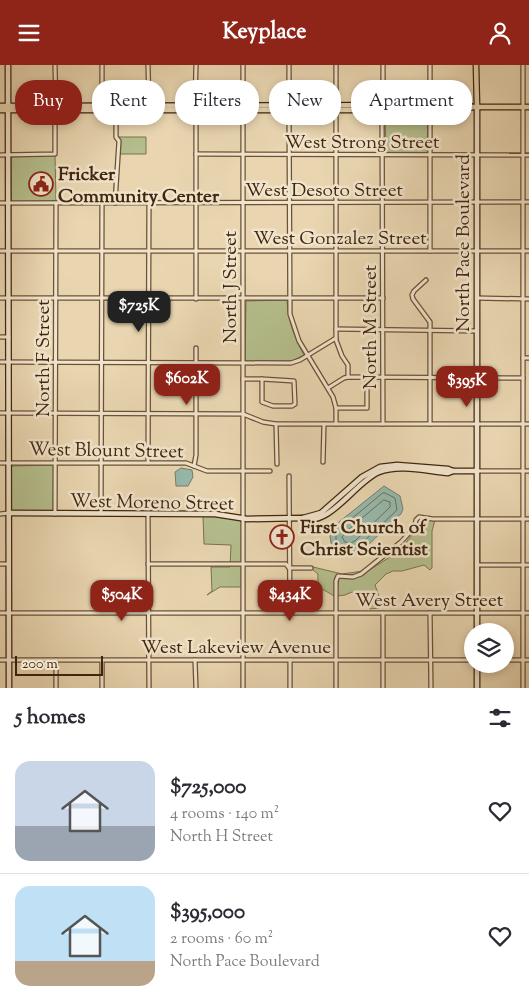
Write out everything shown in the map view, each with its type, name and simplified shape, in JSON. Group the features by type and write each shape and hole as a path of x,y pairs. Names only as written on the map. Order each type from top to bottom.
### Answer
{"main road":[{"name":"North Pace Boulevard","path":"474,107 476,65"},
{"path":"474,107 526,107"},
{"path":"0,108 15,108"}],"street":[{"path":"8,65 9,688"},
{"path":"55,65 55,80"},
{"path":"102,65 102,80"},
{"path":"148,65 148,80"},
{"path":"196,65 196,80"},
{"name":"North J Street","path":"243,65 243,80"},
{"path":"289,65 289,80"},
{"path":"336,65 336,80"},
{"name":"North M Street","path":"383,65 383,80"},
{"path":"430,65 430,80"},
{"path":"523,688 524,155 526,107 524,65"},
{"name":"North Pace Boulevard","path":"474,107 477,251 477,623"},
{"path":"0,155 55,154 56,125"},
{"path":"115,203 119,141 116,137 116,125"},
{"path":"196,125 196,299"},
{"name":"North J Street","path":"242,125 243,688"},
{"path":"289,125 290,299 294,328 307,355 333,397 336,408 336,424"},
{"path":"336,125 336,338 342,356 348,365 348,377"},
{"name":"North M Street","path":"383,125 383,424"},
{"path":"430,125 430,251"},
{"name":"West Strong Street","path":"196,154 529,155"},
{"name":"West Desoto Street","path":"0,203 529,202"},
{"name":"North F Street","path":"56,203 56,514"},
{"path":"102,203 102,514"},
{"path":"148,203 148,463"},
{"name":"West Gonzalez Street","path":"0,251 529,251"},
{"path":"426,280 414,291 412,297 429,319 430,424"},
{"path":"0,299 383,299"},
{"path":"477,299 529,299"},
{"path":"336,329 477,331"},
{"path":"0,337 9,337"},
{"path":"0,362 290,363 336,338"},
{"path":"194,466 196,455 196,348"},
{"path":"524,358 529,358"},
{"path":"328,388 348,377 523,377"},
{"path":"336,408 367,408 367,377"},
{"path":"243,379 262,379 294,381 295,405 273,406 262,402 262,379"},
{"path":"0,413 243,414 263,422 276,424 529,424"},
{"path":"276,424 278,464"},
{"path":"323,462 324,424"},
{"name":"West Blount Street","path":"0,463 186,463 207,471 270,471"},
{"name":"West Moreno Street","path":"0,513 215,514 243,518 303,518 312,520 323,517 365,477 385,470 410,468 448,473 453,471 477,471"},
{"path":"477,471 529,471"},
{"path":"289,476 290,613"},
{"path":"148,514 149,688"},
{"path":"336,688 336,581 338,576 353,577 361,574 401,542 415,525 416,520 422,516 434,519 529,519"},
{"path":"0,564 9,564"},
{"path":"148,564 286,564 289,568 311,568"},
{"path":"477,565 529,565"},
{"name":"West Avery Street","path":"0,613 529,613"},
{"path":"383,613 383,688"},
{"path":"430,613 431,688"},
{"name":"West Lakeview Avenue","path":"0,660 464,660"},
{"path":"56,660 56,688"},
{"path":"102,660 102,688"},
{"path":"196,660 196,688"},
{"path":"290,660 290,688"},
{"path":"514,660 529,660"},
{"path":"477,673 477,688"}],"green space":[{"path":"385,125 428,125 427,153 386,153"},
{"path":"119,137 146,137 146,154 119,154"},
{"path":"55,155 56,201 11,202 11,157"},
{"path":"287,300 292,329 304,355 292,361 245,361 246,301"},
{"path":"54,465 53,511 11,511 11,466"},
{"path":"218,515 241,520 242,522 242,587 220,587 207,595 212,591 211,567 230,567 231,545 204,544 203,516"},
{"path":"425,519 435,520 432,531 432,568 430,570 424,565 386,574 375,585 380,599 379,608 370,609 359,595 352,592 337,596 339,578 358,577 390,557 403,546"},
{"path":"313,567 342,574 363,571 353,575 337,575 335,578 334,596 319,586 318,574 312,569"}],"water":[{"path":"181,468 192,470 193,477 188,486 176,486 175,472"},
{"path":"384,486 400,496 403,509 401,514 372,542 356,553 338,552 331,543 330,536 332,532 339,522"}],"place":[{"name":"Fricker Community Center","path":"41,184"},
{"name":"First Church of Christ Scientist","path":"282,537"}]}
